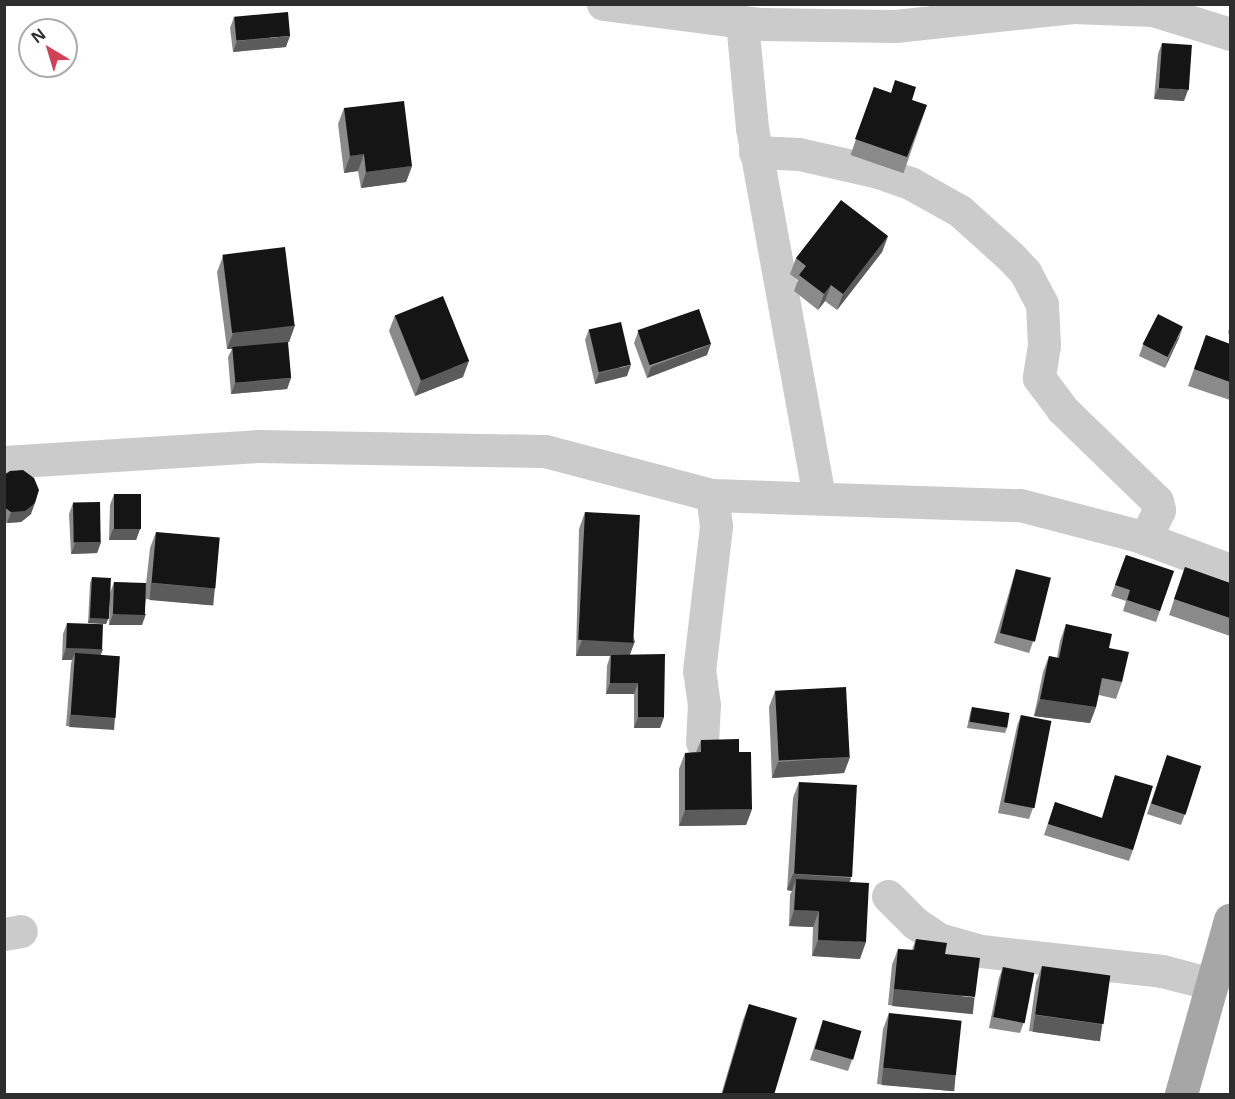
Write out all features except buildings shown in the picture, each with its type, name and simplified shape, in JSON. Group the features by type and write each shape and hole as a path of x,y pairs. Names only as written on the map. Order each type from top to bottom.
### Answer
{"main road":[{"path":"1181,1095 1230,920"}],"street":[{"path":"603,4 742,22 896,26 1073,7 1153,10 1230,34"},
{"path":"742,22 755,152 819,497"},
{"path":"755,152 809,156 910,183 960,211 1003,249 1025,272 1042,304 1044,345 1040,378 1047,390 1157,501 1159,510 1145,539"},
{"path":"4,462 257,446 546,451 712,495 1020,505 1145,539 1230,570"},
{"path":"702,742 704,705 699,671 716,526 712,495"},
{"path":"888,897 915,923 939,939 981,951 1162,971 1212,984"}]}
